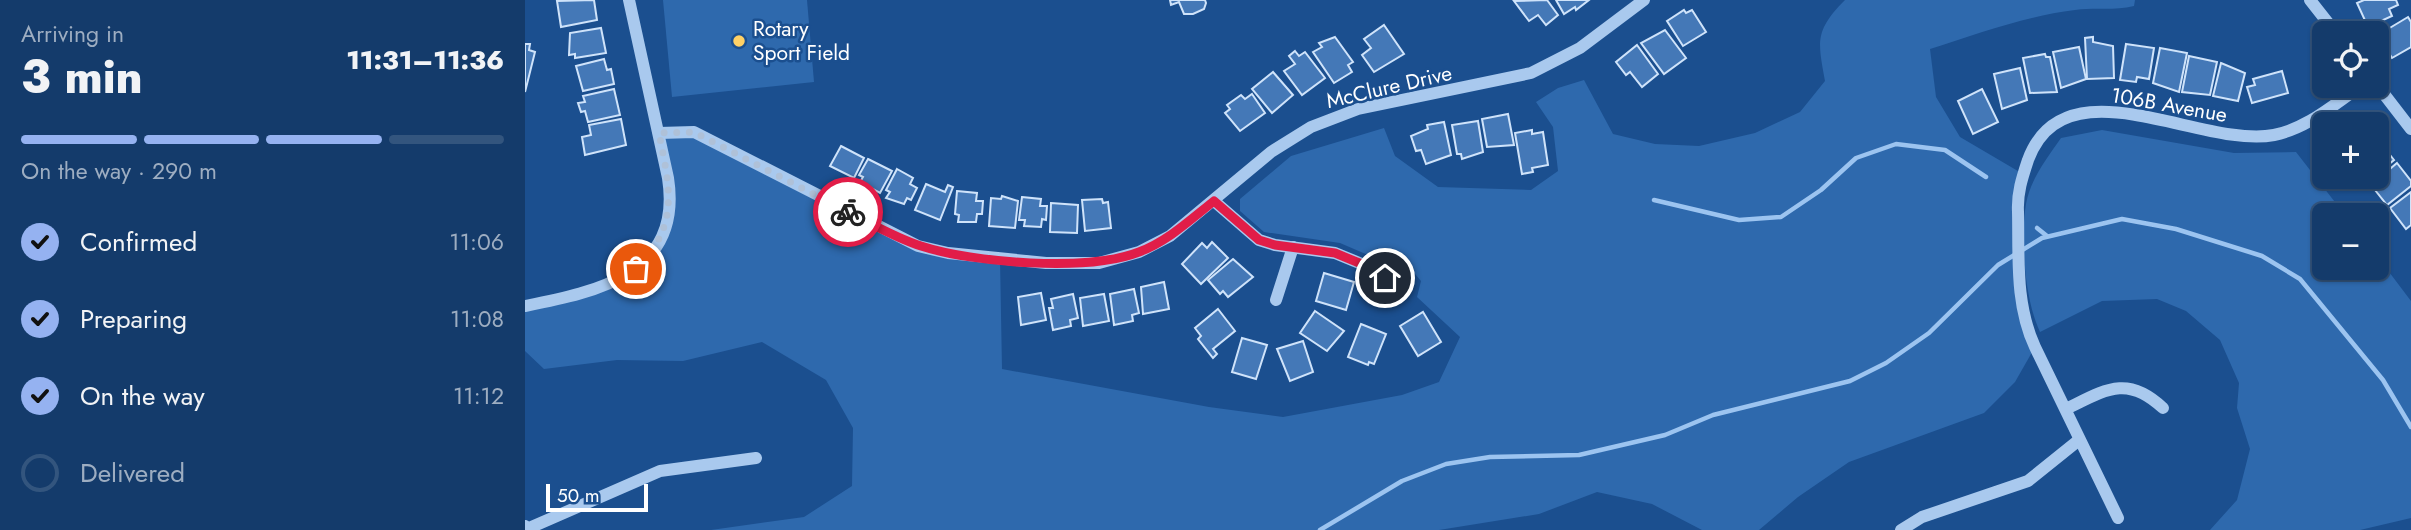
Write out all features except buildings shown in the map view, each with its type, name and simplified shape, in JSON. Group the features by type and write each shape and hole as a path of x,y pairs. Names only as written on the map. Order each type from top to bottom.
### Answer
{"street":[{"path":"525,306 607,287 631,273 649,255 663,232 670,207 668,178 629,0"},
{"name":"McClure Drive","path":"659,133 694,132 895,236 931,249 965,255 1069,264 1109,261 1161,241 1284,142 1318,123 1358,109 1531,73 1580,48 1644,0"},
{"path":"2310,0 2327,21"},
{"name":"106B Avenue","path":"2118,518 2028,333 2018,267 2017,195 2035,143 2051,124 2082,114 2112,110 2235,136 2273,135 2307,124 2344,98"},
{"path":"2387,98 2411,129"},
{"path":"1214,201 1249,234 1275,245 1353,258 1385,278"},
{"path":"1276,300 1293,247"},
{"path":"2066,409 2101,391 2128,387 2147,393 2163,408"},
{"path":"1901,530 1922,517 2028,481 2079,440"},
{"path":"526,528 660,471 756,458"}],"shaded area":[{"name":"Rotary Sport Field","path":"663,0 807,0 814,82 672,97"},
{"path":"1845,0 2135,0 2134,6 2083,9 2038,17 1930,49 1936,97 1960,137 2023,174 2017,252 2035,347 2015,382 1984,413 1849,462 1798,497 1759,530 1702,530 1652,504 1597,492 1539,514 1439,530 711,530 804,517 852,486 853,428 826,380 762,342 683,361 617,360 544,369 525,351 525,306 626,277 667,222 659,133 687,130 906,241 1000,259 1002,369 1209,407 1283,417 1402,395 1439,382 1460,337 1417,297 1421,281 1409,267 1382,261 1340,243 1264,232 1240,211 1240,199 1291,156 1384,128 1395,156 1438,187 1531,190 1558,171 1553,127 1536,102 1558,88 1584,80 1613,134 1655,144 1699,146 1755,133 1800,112 1825,81 1820,46 1823,29"},
{"path":"2102,130 2234,153 2296,152 2312,173 2312,189 2325,189 2336,203 2312,203 2312,280 2389,280 2389,272 2411,301 2411,518 2360,530 2210,530 2237,500 2250,449 2237,408 2239,383 2220,340 2186,311 2157,299 2102,301 2040,332 2035,319 2025,270 2026,204 2031,186 2061,138"}],"waterway":[{"path":"1654,200 1739,220 1781,217 1821,190 1856,158 1896,144 1945,150 1986,177"},
{"path":"1320,530 1402,481 1446,464 1490,457 1579,455 1665,435 1713,415 1850,381 1886,363 1929,333 1998,265 2042,238 2122,219 2176,229 2262,256 2300,279 2383,380 2411,427"},
{"path":"2037,228 2047,236"}],"way so far":[{"path":"636,269 661,237 670,207 668,178 659,133 687,130 694,132 848,212"}],"place":[{"name":"Rotary Sport Field","path":"739,41"}],"route":[{"path":"848,212 918,246 948,253 1079,264 1139,252 1177,231 1214,201 1259,240 1353,258 1385,278"}]}
